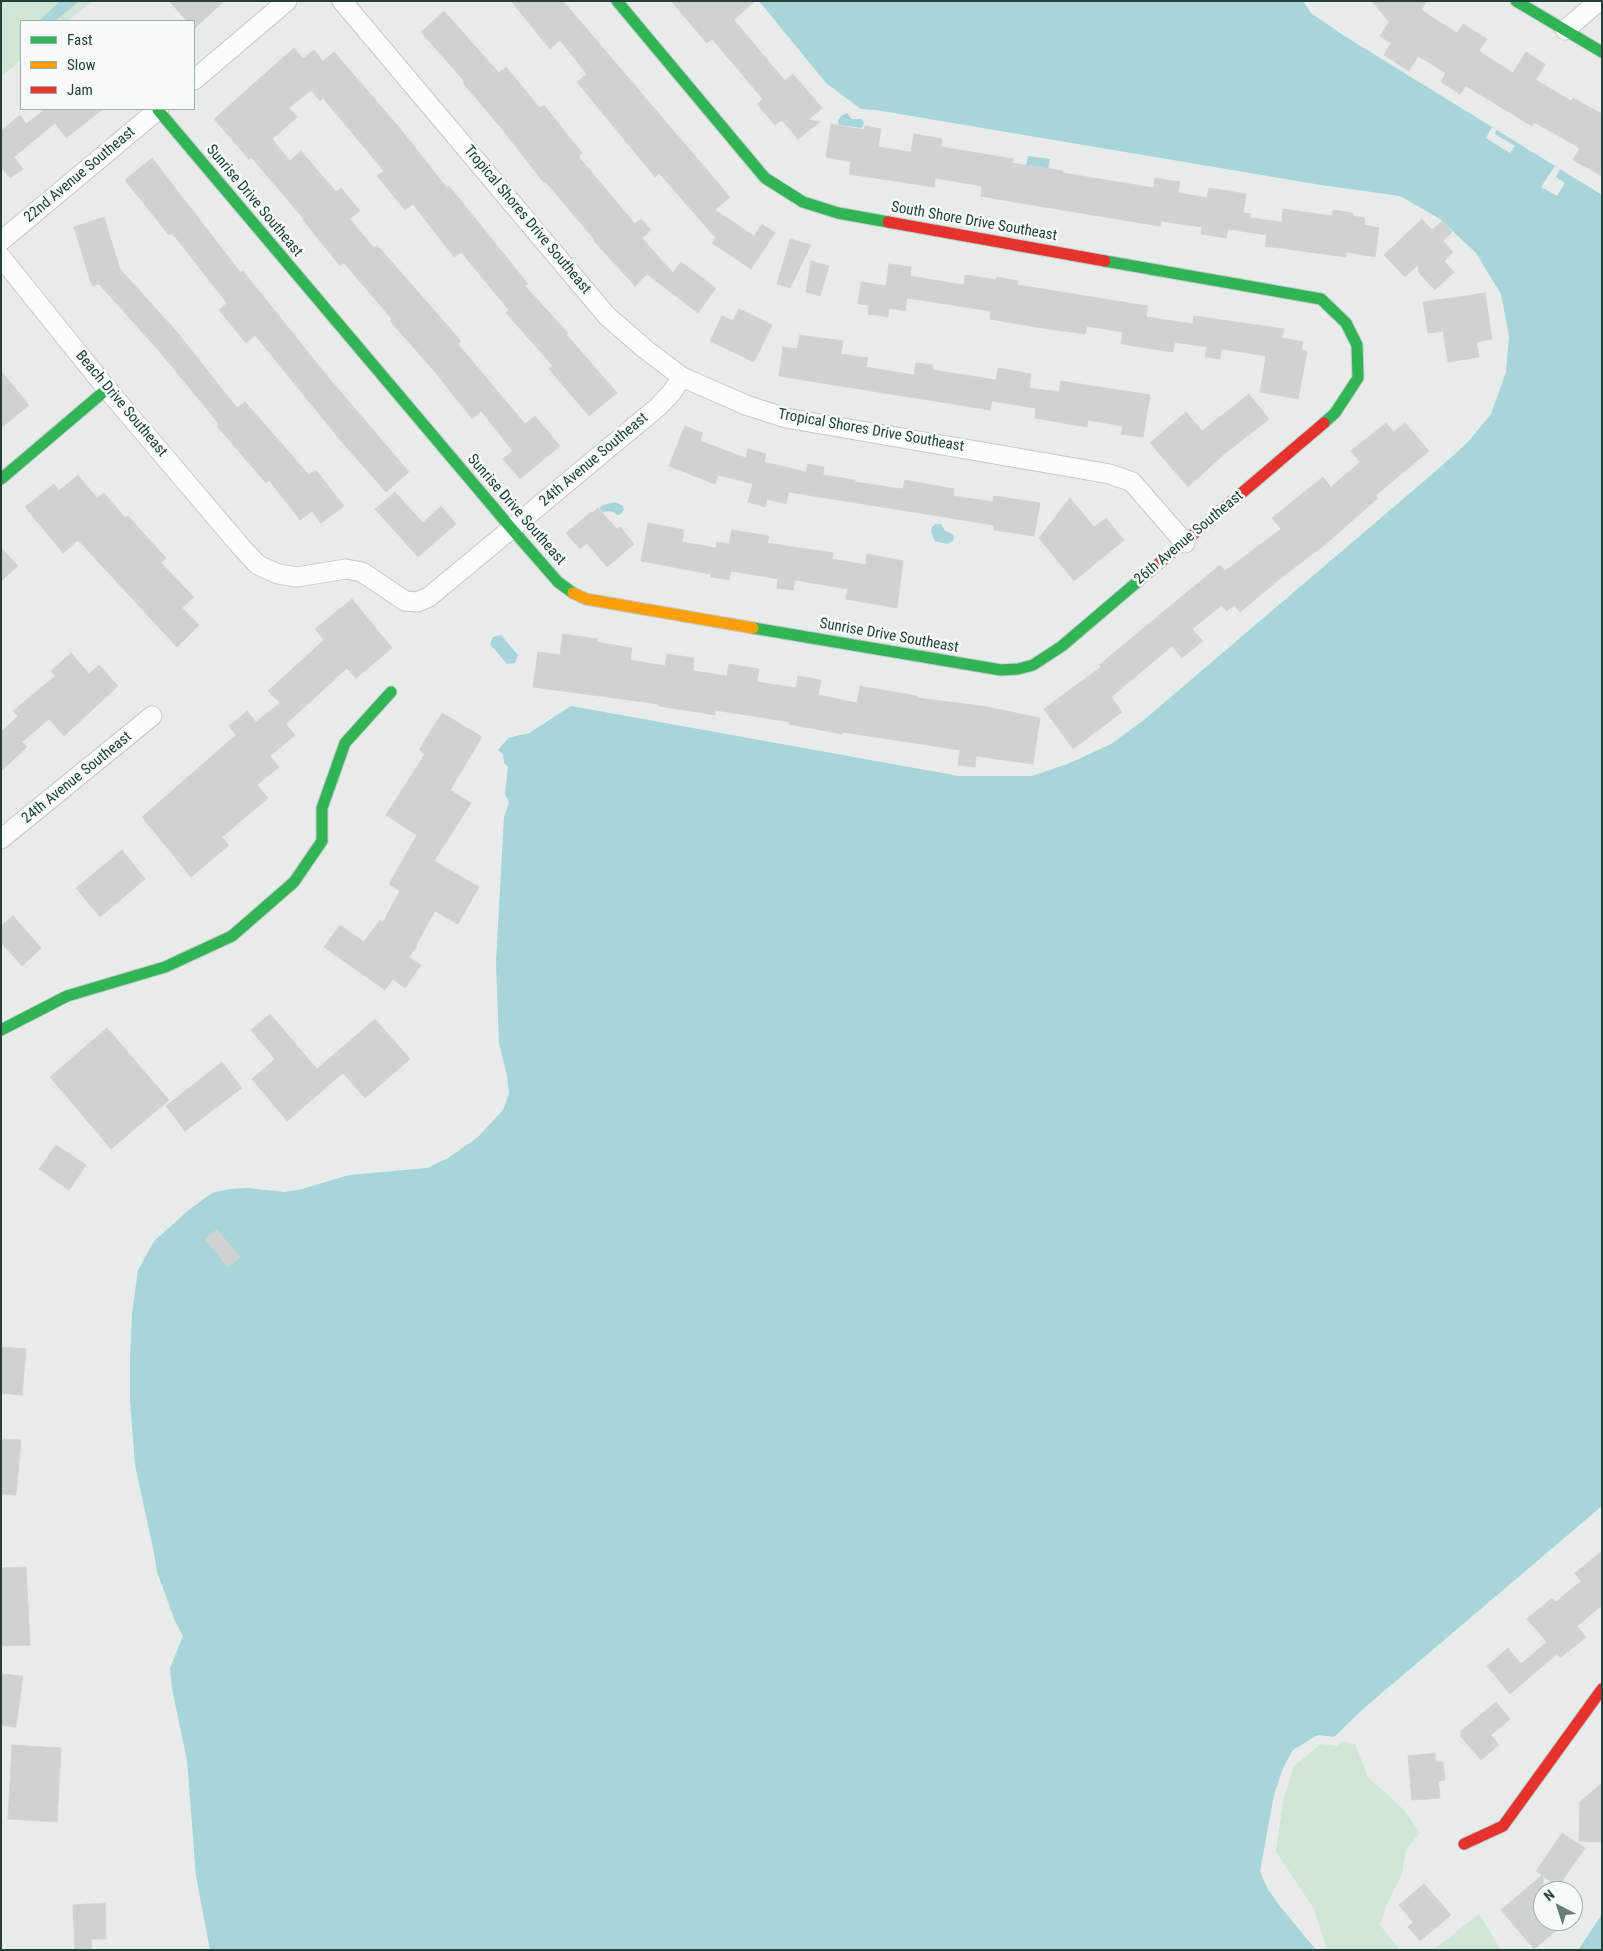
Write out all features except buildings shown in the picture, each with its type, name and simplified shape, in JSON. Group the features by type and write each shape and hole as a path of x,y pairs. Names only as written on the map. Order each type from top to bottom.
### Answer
{"street":[{"path":"195,79 287,1"},
{"name":"Tropical Shores Drive Southeast","path":"342,1 607,316 645,349 682,377 746,405 786,418 1110,474 1132,482 1185,542"},
{"name":"South Shore Drive Southeast","path":"617,1 766,178 803,202 838,213 1321,299 1346,323 1357,345 1358,378"},
{"path":"1516,1 1602,52"},
{"path":"1565,30 1599,1"},
{"name":"22nd Avenue Southeast","path":"1,241 158,110"},
{"name":"Sunrise Drive Southeast","path":"160,110 511,528 558,582 570,592 586,599 1001,670"},
{"name":"Beach Drive Southeast","path":"1,257 108,389 242,548"},
{"name":"24th Avenue Southeast","path":"242,548 258,565 278,574 297,576 346,569 362,572 405,601 417,602 429,598 658,406 672,392 682,377"},
{"name":"26th Avenue Southeast","path":"1001,670 1018,670 1034,666 1048,656 1185,542 1335,413 1358,378"},
{"path":"1,479 108,389"},
{"path":"1,1030 67,996 165,967 182,960 232,936 267,906 294,882 322,840 322,808 345,743 391,692"},
{"name":"24th Avenue Southeast","path":"1,839 152,716"},
{"path":"1464,1844 1503,1826 1602,1689"}],"green space":[{"path":"1,1 92,1 69,20 20,20 20,61 1,77"},
{"path":"1343,1741 1355,1744 1368,1777 1405,1811 1420,1833 1406,1849 1402,1874 1387,1904 1380,1925 1400,1950 1327,1950 1314,1909 1276,1852 1283,1801 1294,1766 1321,1744 1336,1746"},
{"path":"1479,1914 1501,1950 1433,1950"}],"water":[{"path":"60,1 79,1 56,20 40,20"},
{"path":"759,1 1303,1 1311,13 1343,35 1602,195 1602,1506 1363,1709 1334,1737 1318,1735 1293,1750 1283,1768 1274,1795 1260,1871 1267,1888 1279,1905 1316,1950 210,1950 196,1876 187,1760 172,1689 170,1668 183,1636 175,1621 157,1572 135,1465 130,1401 130,1358 132,1313 138,1270 154,1241 190,1209 212,1193 229,1189 247,1188 285,1192 349,1175 427,1168 448,1158 478,1137 503,1110 509,1094 507,1076 499,1043 496,962 504,817 509,802 505,794 508,767 504,763 503,754 498,750 508,738 529,733 571,706 959,776 1032,776 1070,763 1111,744 1145,719 1437,470 1468,442 1491,414 1506,372 1509,336 1501,294 1476,253 1440,219 1400,196 1321,185 861,109 826,83"},
{"path":"847,113 852,119 862,119 864,123 862,128 839,125 838,120"},
{"path":"1028,156 1050,159 1048,169 1026,166"},
{"path":"616,502 623,506 624,510 621,514 618,515 610,511 603,512 600,510 600,507 603,505"},
{"path":"936,524 941,524 945,531 954,536 953,541 947,544 935,541 931,532 932,527"},
{"path":"501,635 518,655 515,663 507,664 490,644 493,637"},
{"path":"1602,1914 1602,1950 1578,1950"}],"pier":[{"path":"1492,127 1496,130 1495,134 1515,146 1510,153 1486,138"},
{"path":"1555,166 1560,169 1556,177 1565,183 1557,196 1541,187"}],"traffic: fast":[{"path":"617,1 765,178 803,202 838,213 888,222"},
{"path":"1516,1 1602,52"},
{"path":"158,110 511,528 558,582 573,593"},
{"path":"1105,261 1321,299 1346,323 1357,345 1358,378 1335,413 1324,423"},
{"path":"1,479 107,389"},
{"path":"753,628 1001,670 1018,669 1033,665 1062,646 1150,571"},
{"path":"1,1030 67,996 165,967 232,936 294,882 322,841 322,808 345,743 391,692"}],"traffic: slow":[{"path":"573,593 586,599 753,628"}],"traffic: jam":[{"path":"888,222 1105,261"},
{"path":"1150,571 1324,423"},
{"path":"1464,1844 1503,1826 1602,1689"}]}
